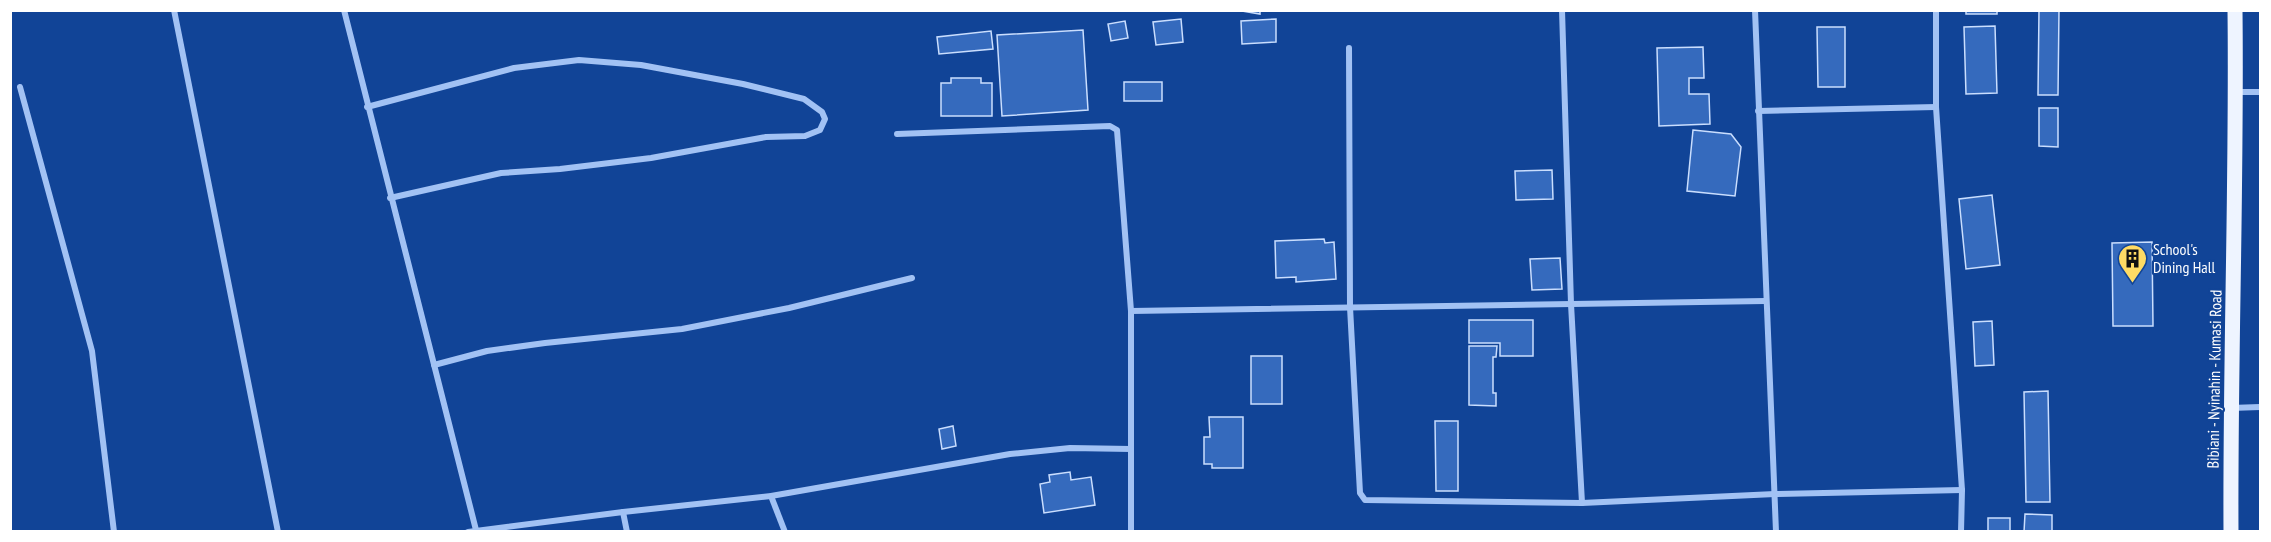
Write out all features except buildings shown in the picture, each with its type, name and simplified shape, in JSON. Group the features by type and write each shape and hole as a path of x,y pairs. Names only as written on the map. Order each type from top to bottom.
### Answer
{"main road":[{"name":"Bibiani - Nyinahin - Kumasi Road","path":"2231,531 2230,408 2236,92 2235,10"}],"street":[{"path":"174,10 279,531"},
{"path":"344,10 476,530"},
{"path":"1562,10 1571,304 1582,503"},
{"path":"1755,10 1776,531"},
{"path":"1936,10 1936,107 1962,490 1961,531"},
{"path":"1348,48 1350,307 1360,493 1365,500 1582,503 1775,494 1962,490"},
{"path":"367,107 514,68 579,60 641,65 743,84 804,99 822,112 825,119 820,130 805,136 766,137 651,158 560,169 501,173 390,198"},
{"path":"21,87 92,351 114,531"},
{"path":"2236,92 2260,92"},
{"path":"1758,111 1936,107"},
{"path":"897,134 1110,126 1114,127 1118,133 1131,311 1131,531"},
{"path":"434,364 487,351 682,328 789,308 912,278"},
{"path":"1131,311 1765,302"},
{"path":"2230,408 2260,407"},
{"path":"468,531 771,496 1010,454 1070,448 1131,448"},
{"path":"771,496 785,531"},
{"path":"623,512 627,531"}],"place":[{"name":"School's Dining Hall","path":"2132,284"}]}
